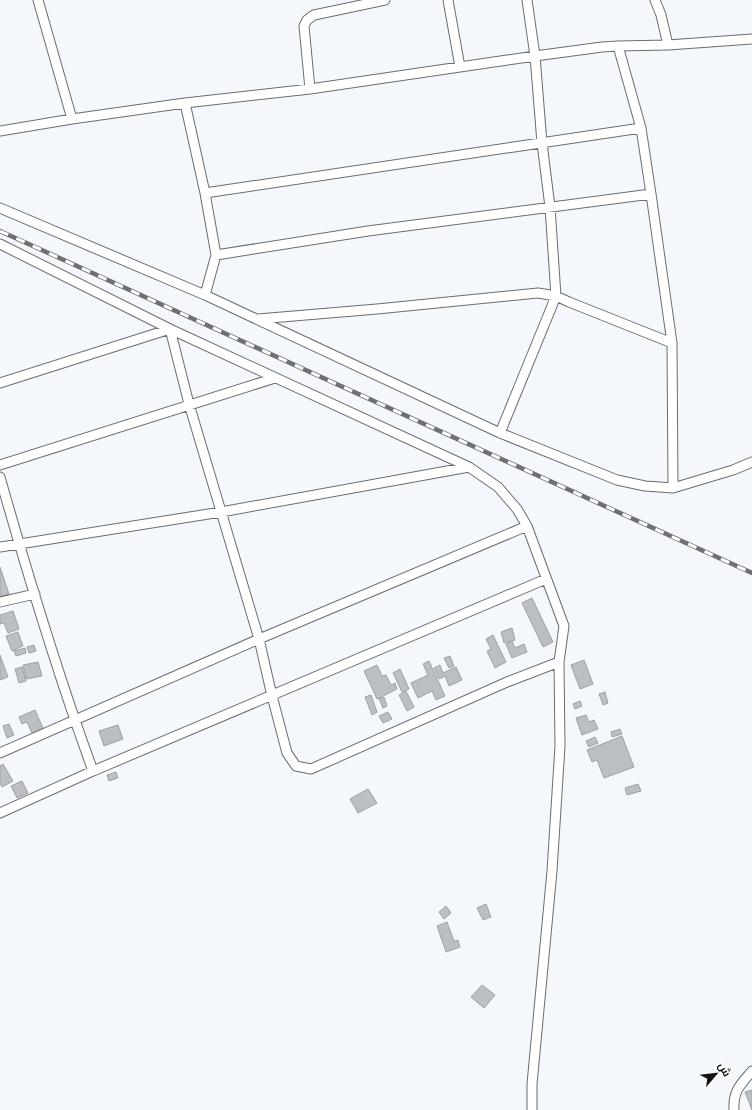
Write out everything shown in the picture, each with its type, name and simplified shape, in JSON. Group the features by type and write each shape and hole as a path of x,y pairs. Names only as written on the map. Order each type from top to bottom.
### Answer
{"street":[{"path":"38,0 72,119"},
{"path":"310,89 304,26 307,20 314,15 385,0"},
{"path":"448,0 460,67"},
{"path":"500,433 556,296 550,206 542,143 535,56 527,0"},
{"path":"655,0 661,15 668,45"},
{"path":"0,131 185,103 310,89 602,46 668,45 752,38"},
{"path":"618,46 641,128 672,343 673,488"},
{"path":"185,103 205,193 216,255 205,296"},
{"path":"205,193 641,128"},
{"path":"216,255 550,206 651,194"},
{"path":"0,208 205,296 500,433 617,480 645,486 673,488 733,470 752,462"},
{"path":"0,244 170,329 469,467 498,487 517,509 526,526 564,626 559,662 560,746 552,871 532,1084 532,1110"},
{"path":"256,319 538,294 556,296 672,343"},
{"path":"0,383 170,329"},
{"path":"170,329 189,404 259,639 287,753 296,766 311,769 507,682 559,662"},
{"path":"0,464 274,378"},
{"path":"0,547 221,512 469,467"},
{"path":"0,477 19,543 75,721 93,772"},
{"path":"0,754 259,639 526,526"},
{"path":"0,813 546,579"},
{"path":"0,602 35,594"},
{"path":"734,1110 737,1088 752,1071"}],"building":[{"path":"0,567 9,594 0,597"},
{"path":"532,598 553,642 543,647 522,603"},
{"path":"13,611 19,629 8,633 4,623 0,624 0,615"},
{"path":"512,628 515,640 504,643 501,632"},
{"path":"18,632 23,646 12,651 6,636"},
{"path":"493,635 506,662 495,668 487,651 491,649 486,639"},
{"path":"512,641 515,648 524,644 527,652 512,658 506,644"},
{"path":"34,645 36,651 29,653 27,647"},
{"path":"25,648 26,653 16,656 14,651"},
{"path":"0,655 8,677 0,680"},
{"path":"450,656 454,666 449,668 444,658"},
{"path":"584,660 593,684 580,689 571,665"},
{"path":"429,661 445,696 436,700 432,691 418,698 411,683 428,675 423,664"},
{"path":"38,662 42,676 26,679 23,665"},
{"path":"377,665 382,676 386,675 391,685 395,683 397,689 377,699 364,671"},
{"path":"440,665 443,673 456,667 462,680 449,686 445,676 439,679 434,668"},
{"path":"22,667 26,681 19,683 15,669"},
{"path":"400,669 409,689 402,692 393,673"},
{"path":"406,691 414,707 407,711 399,695"},
{"path":"605,692 608,703 603,705 599,694"},
{"path":"371,695 377,712 372,715 365,697"},
{"path":"384,697 387,706 383,708 379,699"},
{"path":"580,701 582,706 575,709 573,704"},
{"path":"35,710 43,728 32,733 27,722 22,724 19,717"},
{"path":"388,712 392,719 383,723 379,716"},
{"path":"586,715 589,722 594,720 598,729 582,735 576,718"},
{"path":"9,724 14,735 7,738 3,726"},
{"path":"118,725 123,739 104,746 99,731"},
{"path":"620,729 622,734 612,737 611,732"},
{"path":"622,736 634,767 604,778 597,760 592,762 587,750"},
{"path":"595,737 598,743 589,747 586,741"},
{"path":"3,764 13,781 2,787 0,783 0,766"},
{"path":"116,772 118,778 109,781 107,775"},
{"path":"22,781 28,793 17,798 11,786"},
{"path":"638,784 641,791 627,795 625,788"},
{"path":"368,789 377,803 358,813 350,799"},
{"path":"486,904 491,917 483,920 477,908"},
{"path":"446,906 451,913 444,919 439,912"},
{"path":"447,922 454,941 458,940 460,947 446,952 437,926"},
{"path":"482,985 495,995 484,1008 471,997"},
{"path":"752,1090 752,1110 745,1092"}],"railway":[{"path":"0,231 752,573"}]}
